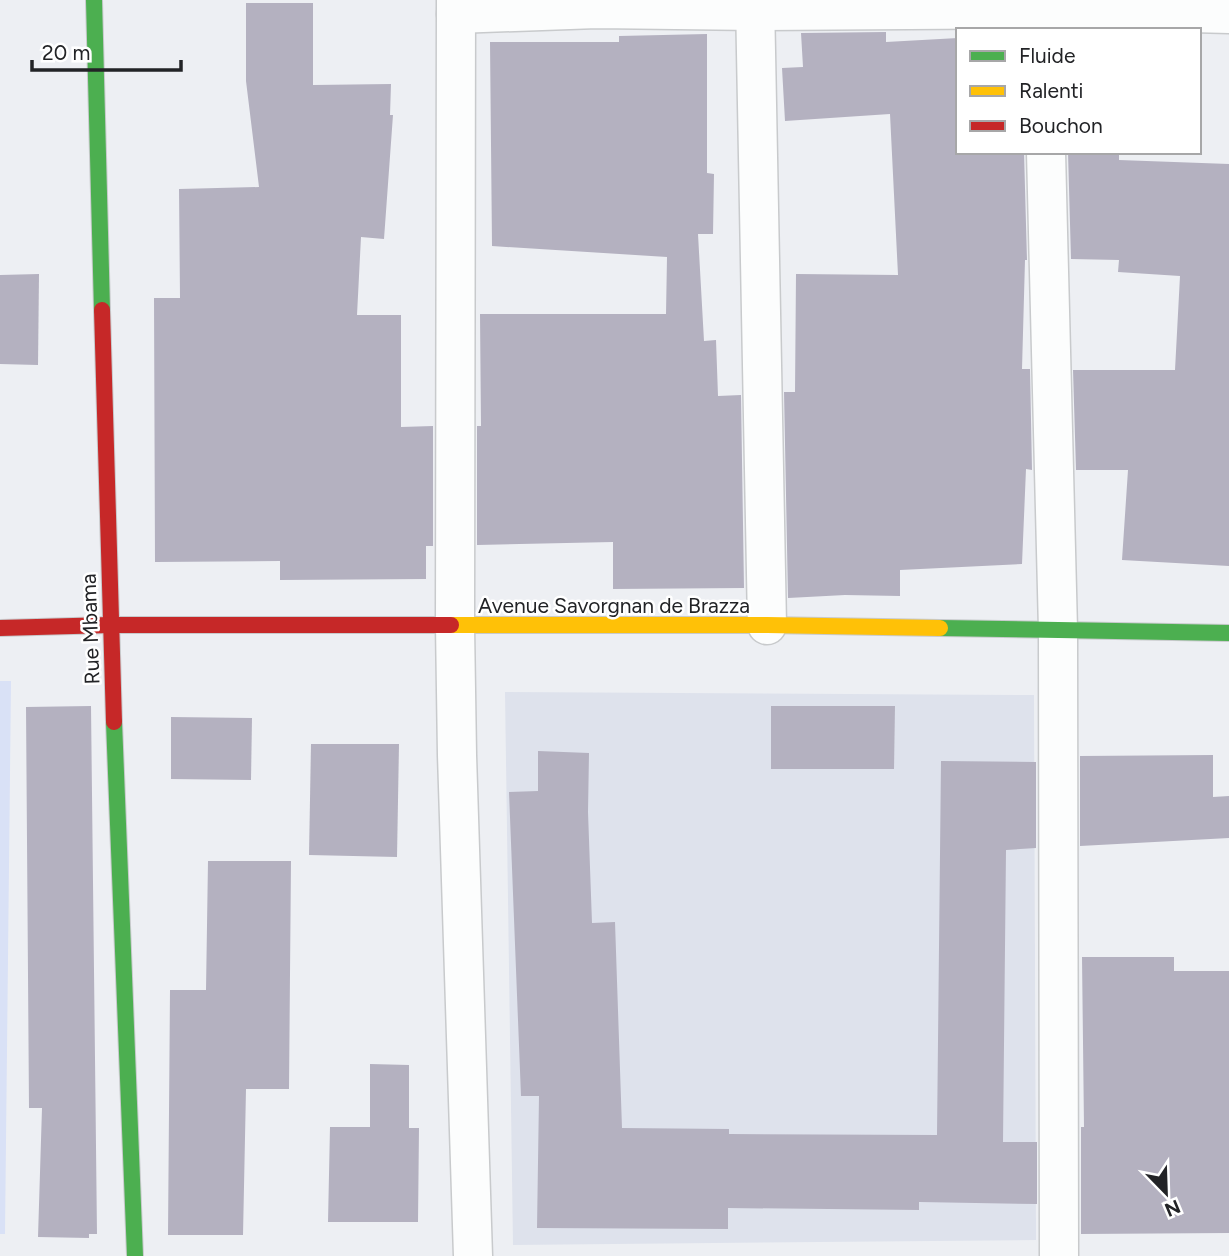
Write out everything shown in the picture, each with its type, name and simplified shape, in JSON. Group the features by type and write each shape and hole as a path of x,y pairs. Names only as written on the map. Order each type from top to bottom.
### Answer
{"street":[{"name":"Rue Mbama","path":"94,0 110,625 126,975 135,1256"},
{"path":"755,6 767,625"},
{"path":"473,1256 455,626 456,7 597,9 755,6 1042,13 1229,14"},
{"path":"1046,154 1058,630 1059,1256"},
{"name":"Avenue Savorgnan de Brazza","path":"0,628 110,625 767,625 1229,633"}],"shaded area":[{"path":"0,681 11,681 5,1234 0,1234"},
{"path":"505,692 1034,695 1036,1240 513,1245"}],"building":[{"path":"246,3 313,3 313,85 391,84 390,115 393,115 384,239 361,237 357,315 401,315 401,427 433,426 433,546 426,546 426,579 280,580 280,561 155,562 154,298 180,298 179,189 259,187 246,81"},
{"path":"886,32 886,42 956,38 956,154 1024,154 1027,260 1022,369 1030,369 1032,470 1026,469 1022,564 900,570 900,596 788,598 784,392 795,392 796,274 898,275 890,114 785,121 782,68 803,67 801,33"},
{"path":"707,34 707,173 714,174 713,234 698,234 704,341 716,340 718,396 741,395 744,588 613,589 613,542 477,545 477,426 481,426 480,314 666,314 667,257 492,246 490,42 619,42 619,36"},
{"path":"1068,154 1119,154 1119,160 1229,164 1229,566 1122,560 1128,470 1076,470 1073,370 1175,370 1180,276 1118,272 1119,260 1071,259"},
{"path":"39,274 38,365 0,364 0,275"},
{"path":"91,706 97,1234 89,1234 89,1238 38,1237 42,1108 29,1108 26,707"},
{"path":"771,706 895,706 894,769 771,769"},
{"path":"171,717 252,718 251,780 171,779"},
{"path":"311,744 399,744 397,857 309,855"},
{"path":"538,751 589,753 592,923 615,922 622,1128 729,1129 729,1134 937,1135 941,761 1036,762 1036,848 1006,850 1003,1142 1037,1142 1037,1204 919,1202 919,1210 728,1208 728,1229 537,1228 539,1096 521,1096 509,792 538,791"},
{"path":"1213,755 1213,797 1229,796 1229,838 1080,846 1080,756"},
{"path":"208,861 291,861 289,1089 246,1089 243,1235 168,1235 170,990 206,990"},
{"path":"1082,957 1174,957 1174,971 1229,971 1229,1233 1081,1234 1081,1127 1084,1127"},
{"path":"370,1064 409,1065 409,1128 419,1128 418,1222 328,1222 330,1127 370,1127"}],"traffic: fast":[{"path":"94,0 102,310"},
{"path":"940,628 1229,633"},
{"path":"114,722 135,1256"}],"traffic: slow":[{"path":"451,625 940,628"}],"traffic: jam":[{"path":"102,310 114,722"},
{"path":"0,628 110,625 451,625"}]}
